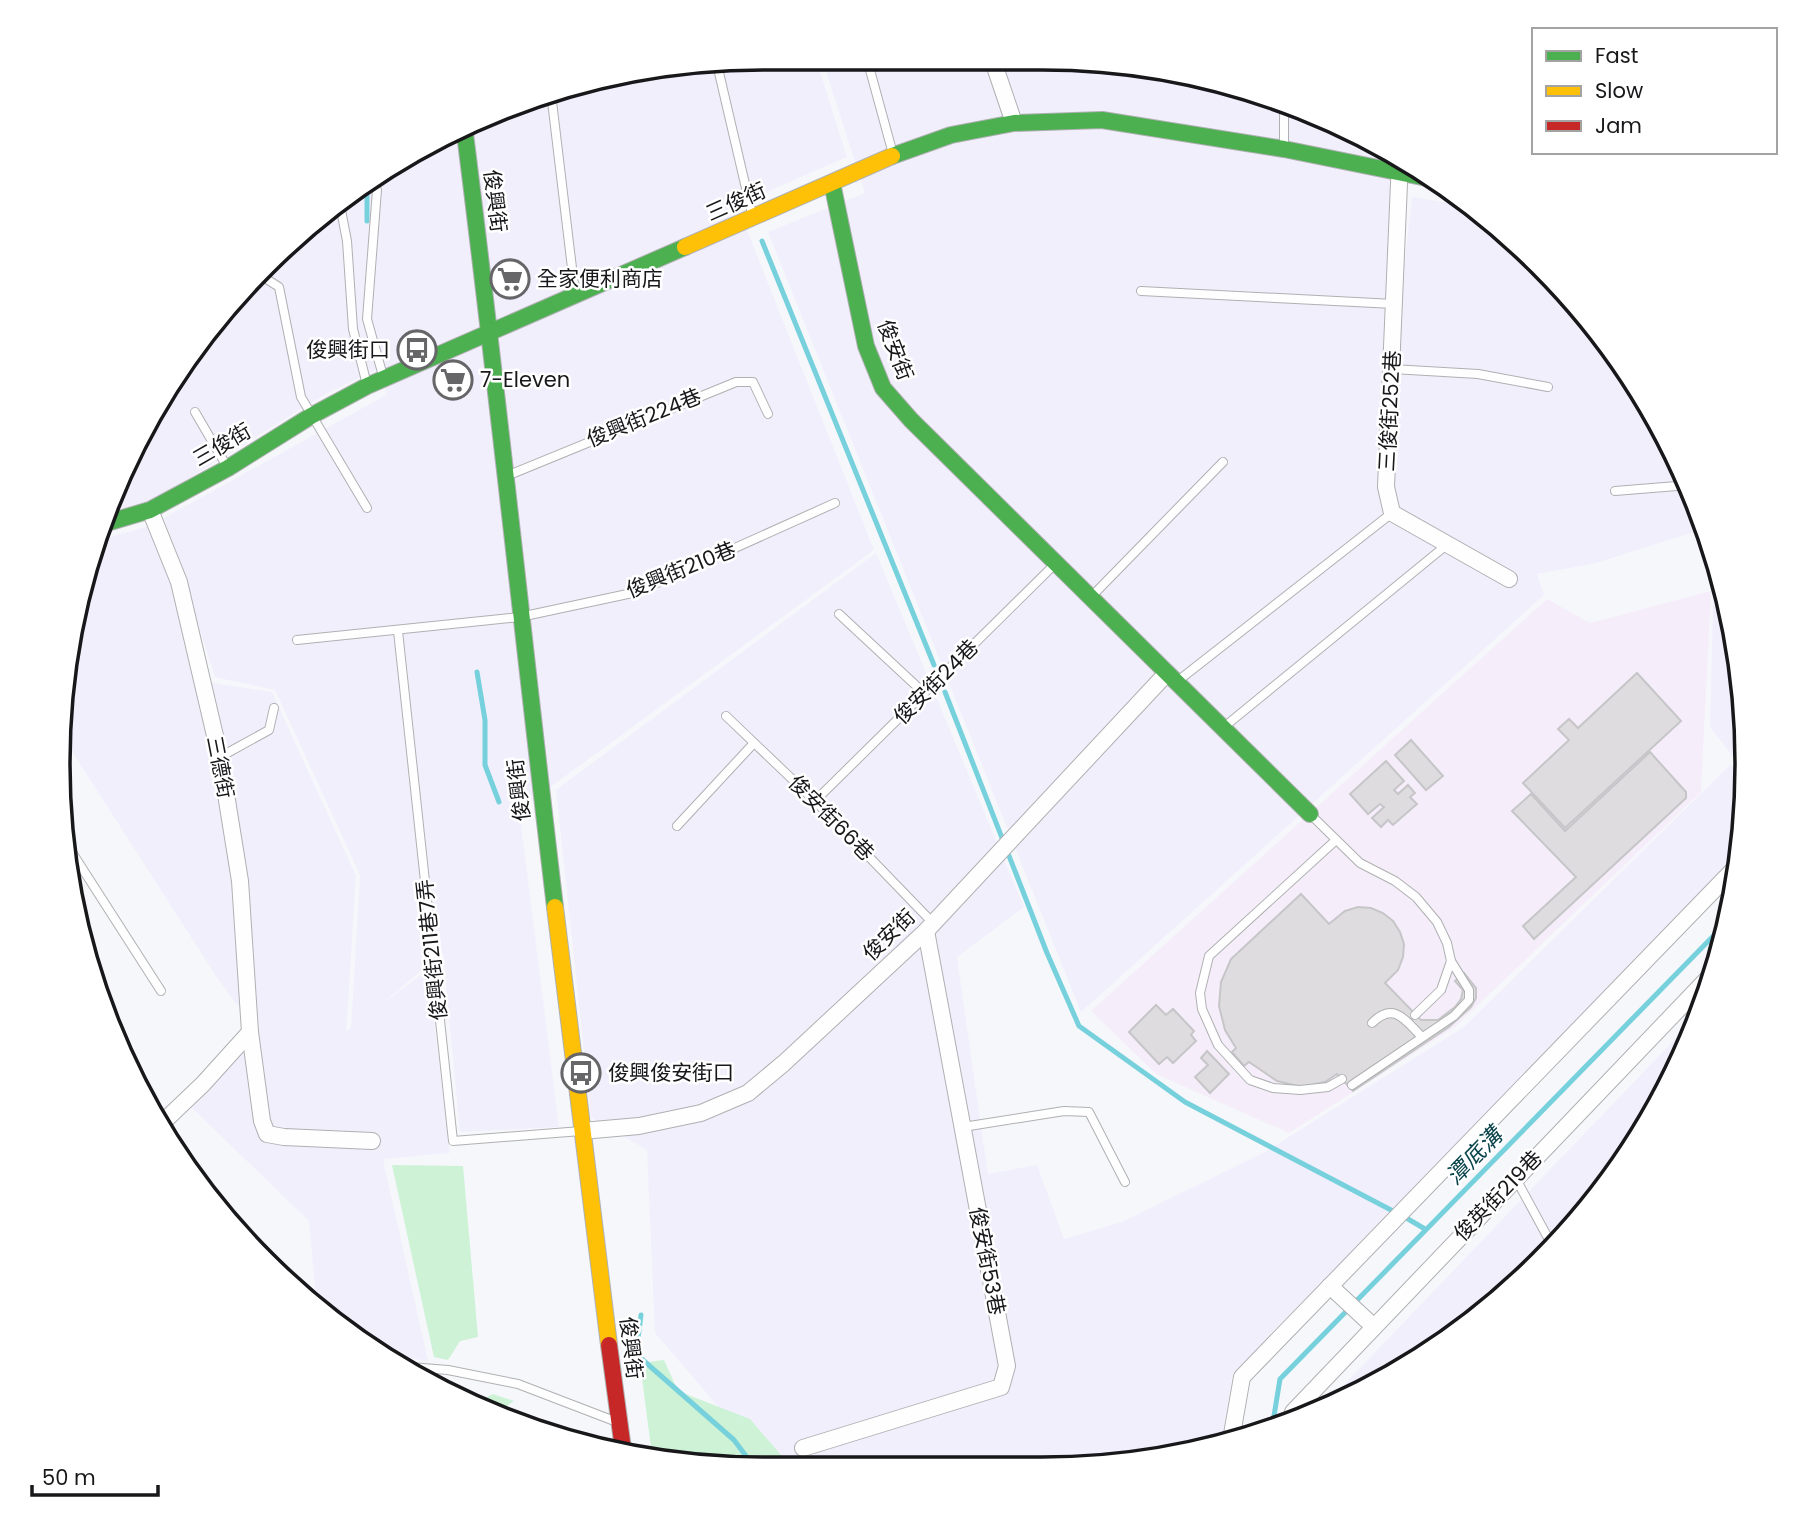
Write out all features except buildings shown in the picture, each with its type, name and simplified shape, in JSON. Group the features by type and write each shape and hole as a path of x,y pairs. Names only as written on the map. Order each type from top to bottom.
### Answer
{"street":[{"path":"996,70 1014,123"},
{"name":"三俊街","path":"115,521 150,510 228,468 312,416 367,386 893,156 951,135 1014,123 1102,120 1391,165"},
{"name":"俊興街","path":"466,138 490,333 520,617 622,1443"},
{"name":"三俊街252巷","path":"1392,513 1386,487 1400,170"},
{"name":"俊安街","path":"832,183 866,346 883,388 911,419 1310,814"},
{"name":"三德街","path":"150,510 179,582 220,757 240,881 250,1032 262,1121 267,1133 284,1137 372,1142"},
{"path":"1392,513 1509,579"},
{"name":"俊安街","path":"582,1131 639,1126 701,1113 748,1093 784,1063 929,927 1000,851 1172,678"},
{"path":"1233,1429 1242,1377 1725,878"},
{"name":"俊安街53巷","path":"803,1448 1001,1387 1007,1366 962,1127 929,927"},
{"name":"俊英街219巷","path":"1297,1408 1696,990"},
{"path":"168,1118 250,1032"},
{"path":"1330,1286 1373,1326"}],"lane":[{"path":"870,70 893,156"},
{"path":"719,71 753,218"},
{"path":"552,104 575,296"},
{"path":"1284,114 1284,149"},
{"path":"376,188 367,319 384,379"},
{"path":"341,213 347,241 353,329 367,386"},
{"path":"267,279 279,287 301,397 367,508"},
{"path":"1141,291 1395,304"},
{"path":"1392,369 1479,374 1548,387"},
{"name":"俊興街224巷","path":"505,477 736,382 753,382 768,414"},
{"path":"195,412 228,468"},
{"path":"1091,598 1223,462"},
{"path":"1615,491 1676,486"},
{"name":"俊興街210巷","path":"297,640 520,617 636,592 835,503"},
{"path":"1172,678 1392,513"},
{"path":"1223,728 1449,543"},
{"name":"俊安街24巷","path":"815,802 1056,563"},
{"path":"839,614 924,694"},
{"name":"俊興街211巷7弄","path":"398,631 453,1141 582,1131"},
{"path":"220,757 269,730 274,708"},
{"name":"俊安街66巷","path":"726,716 815,802 929,927"},
{"path":"677,826 754,743"},
{"path":"1310,814 1360,863 1395,881 1416,897 1437,922 1447,943 1451,961 1469,990 1469,1000 1454,1016 1352,1085"},
{"path":"1336,840 1209,956 1200,993 1202,1009 1218,1045 1250,1080 1273,1088 1300,1090 1328,1087 1342,1079"},
{"path":"77,860 161,991"},
{"path":"1415,1015 1441,990 1451,961"},
{"path":"1372,1023 1380,1014 1399,1014 1422,1037"},
{"path":"962,1127 1064,1111 1089,1112 1125,1182"},
{"path":"1516,1178 1548,1237"},
{"path":"425,1368 517,1384 620,1424"}],"shaded area":[{"path":"819,70 847,157 737,205 874,550 519,810 559,1127 460,1132 443,953 379,1006 428,970 450,1153 383,1159 428,1361 407,1358 341,1314 316,1293 309,1221 188,1104 256,1031 216,976 70,749 71,718 83,628 107,541 108,537 149,526 172,583 185,649 213,683 272,692 356,876 346,1032 351,1028 360,875 275,690 215,677 164,518 386,395 383,367 329,392 144,506 117,513 163,417 213,341 273,273 306,242 378,187 417,163 498,123 584,94 628,83 718,71"},
{"path":"826,70 1087,71 1177,83 1264,107 1307,123 1393,166 1381,479 1412,197 1450,203 1464,213 1532,273 1563,306 1592,341 1642,417 1682,498 1694,532 1596,563 1537,574 1544,595 1081,1012 768,232 865,193"},
{"path":"876,553 1024,907 957,957 988,1174 1037,1165 1064,1239 1122,1222 1265,1152 1464,1027 1731,764 1735,769 1734,809 1727,865 1233,1373 1223,1432 1177,1444 1132,1451 1042,1457 762,1457 655,1333 647,1150 591,1117 556,790"},
{"path":"1711,591 1701,792 1455,1027 1289,1133 1156,1074 1091,1011 1547,599 1590,623"},
{"path":"1713,593 1729,673 1735,759 1710,727"},
{"path":"1679,1034 1642,1110 1618,1149 1592,1186 1532,1254 1464,1314 1427,1340 1341,1388"}],"green space":[{"path":"392,1165 463,1166 478,1337 460,1341 448,1360 434,1357"},
{"path":"664,1360 678,1391 750,1419 782,1457 718,1456 651,1448 640,1363"},
{"path":"493,1394 514,1401 505,1407 485,1398"}],"waterway":[{"path":"367,195 367,221"},
{"path":"762,241 934,665"},
{"path":"477,672 485,720 485,765 499,802"},
{"path":"945,692 1047,953 1079,1026 1185,1102 1391,1210"},
{"name":"潭底溝","path":"1274,1416 1280,1379 1713,937"},
{"path":"1408,1219 1425,1229"},
{"path":"641,1315 636,1354 734,1440 746,1457"}],"traffic: fast":[{"path":"892,156 951,135 1014,123 1102,120 1284,149 1405,174"},
{"path":"465,138 555,907"},
{"path":"832,183 866,346 883,388 911,420 1310,814"},
{"path":"115,521 150,510 228,468 311,416 367,386 685,247"}],"traffic: slow":[{"path":"685,247 892,156"},
{"path":"555,907 609,1345"}],"traffic: jam":[{"path":"609,1345 622,1443"}],"place":[{"name":"全家便利商店","path":"510,279"},
{"name":"俊興街口","path":"417,350"},
{"name":"7-Eleven","path":"453,380"},
{"name":"俊興俊安街口","path":"581,1073"}]}
